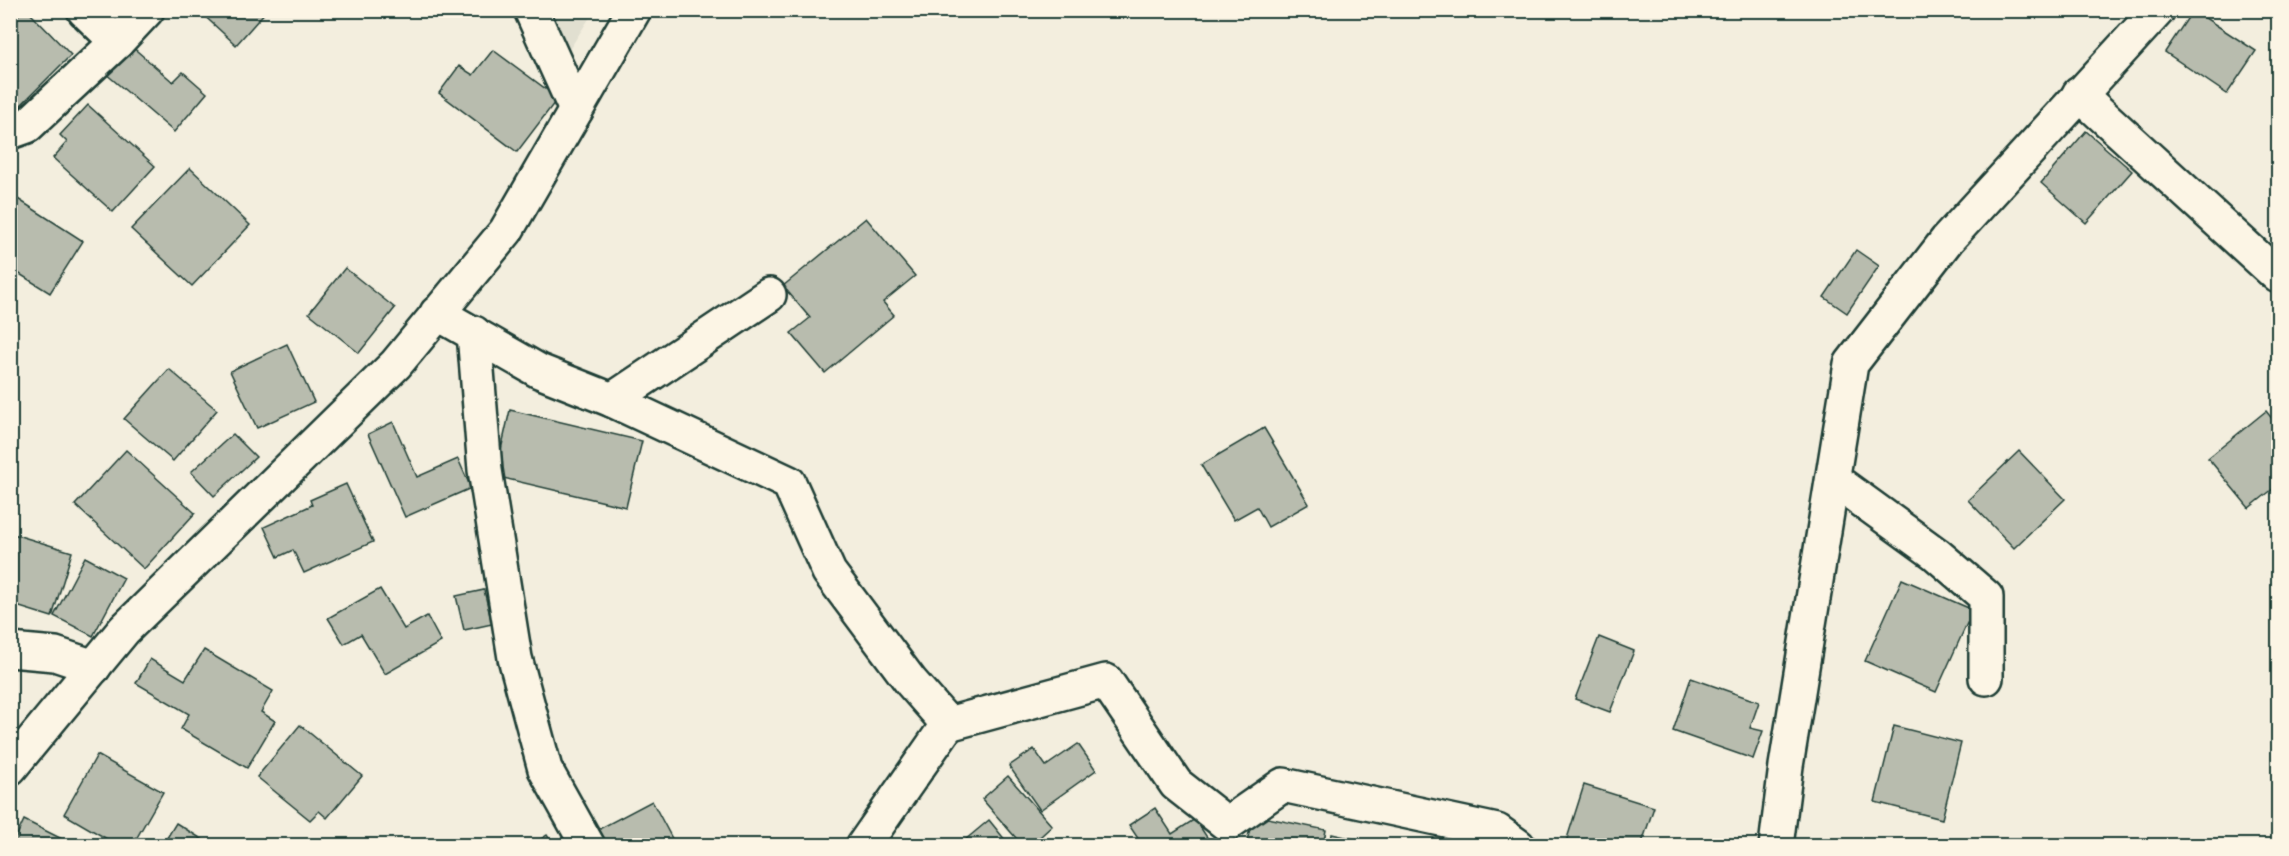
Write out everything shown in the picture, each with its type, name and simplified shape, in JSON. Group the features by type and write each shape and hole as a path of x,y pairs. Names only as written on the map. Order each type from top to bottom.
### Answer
{"street":[{"path":"84,10 117,42"},
{"path":"10,132 27,126 117,42 147,10"},
{"path":"531,10 576,110"},
{"path":"10,768 124,630 396,364 506,231 634,10"},
{"path":"1776,846 1786,766 1851,363 1947,240 2158,10"},
{"path":"2079,94 2278,276"},
{"path":"612,400 769,295"},
{"path":"437,313 539,371 612,400 789,483 829,572 911,682 948,724"},
{"path":"474,333 485,470 515,658 545,769 588,846"},
{"path":"1833,479 1936,554 1986,597 1986,678"},
{"path":"10,650 55,654 94,667"},
{"path":"863,846 948,724 1106,681 1176,784 1227,824 1283,784 1497,831 1518,846"}],"shaded area":[{"path":"545,11 594,11 565,56"}],"building":[{"path":"23,10 27,10 71,55 16,110 10,104 10,23"},
{"path":"198,10 267,10 236,45"},
{"path":"2193,10 2256,51 2227,94 2165,52"},
{"path":"130,45 173,82 183,72 207,93 174,132 105,73"},
{"path":"493,50 558,98 517,152 439,93 459,66 473,75"},
{"path":"88,105 155,166 113,212 53,158 67,142 60,135"},
{"path":"2086,131 2132,171 2086,223 2041,183"},
{"path":"190,168 250,225 192,286 131,229"},
{"path":"10,194 83,241 50,293 10,268"},
{"path":"866,218 915,276 883,302 894,315 825,373 791,333 810,318 783,286"},
{"path":"1856,250 1879,266 1847,313 1824,297"},
{"path":"345,268 395,308 359,353 309,313"},
{"path":"287,344 314,402 257,428 230,371"},
{"path":"169,369 217,410 173,461 124,419"},
{"path":"510,410 642,441 626,507 495,476"},
{"path":"2266,411 2278,426 2278,485 2249,508 2208,458"},
{"path":"393,422 417,477 458,459 471,488 405,517 368,434"},
{"path":"1264,428 1309,504 1268,527 1257,507 1234,520 1201,465"},
{"path":"233,434 256,457 214,496 191,472"},
{"path":"126,450 195,513 144,569 75,505"},
{"path":"2019,451 2065,499 2014,548 1968,500"},
{"path":"346,484 373,542 304,573 293,550 278,557 264,527 312,505 310,500"},
{"path":"10,533 72,552 52,617 10,604"},
{"path":"85,557 124,578 93,636 54,616"},
{"path":"1902,579 1973,610 1936,692 1865,661"},
{"path":"380,589 404,629 427,616 441,642 385,674 361,634 344,644 328,618"},
{"path":"484,590 492,624 464,630 456,596"},
{"path":"1599,637 1634,651 1610,712 1575,699"},
{"path":"204,650 273,691 261,712 275,721 247,768 181,729 189,714 136,683 150,659 185,680"},
{"path":"1691,678 1759,702 1750,728 1763,731 1753,759 1673,731"},
{"path":"300,725 362,776 327,818 319,811 310,820 257,777"},
{"path":"1894,726 1961,743 1942,819 1875,802"},
{"path":"1078,744 1096,770 1040,810 1009,766 1034,749 1046,766"},
{"path":"97,755 163,792 132,846 119,846 64,814"},
{"path":"1008,776 1052,826 1030,846 1023,846 982,799"},
{"path":"1584,785 1654,807 1641,846 1565,845"},
{"path":"652,801 676,846 605,846 597,830"},
{"path":"1155,808 1172,834 1195,819 1212,845 1143,846 1129,825"},
{"path":"1253,815 1326,830 1323,846 1246,846"},
{"path":"24,820 76,846 12,846"},
{"path":"989,820 1010,846 959,846 959,845"},
{"path":"176,823 213,846 162,846"},
{"path":"1332,834 1386,846 1330,846"},
{"path":"547,835 554,846 530,846"}]}
